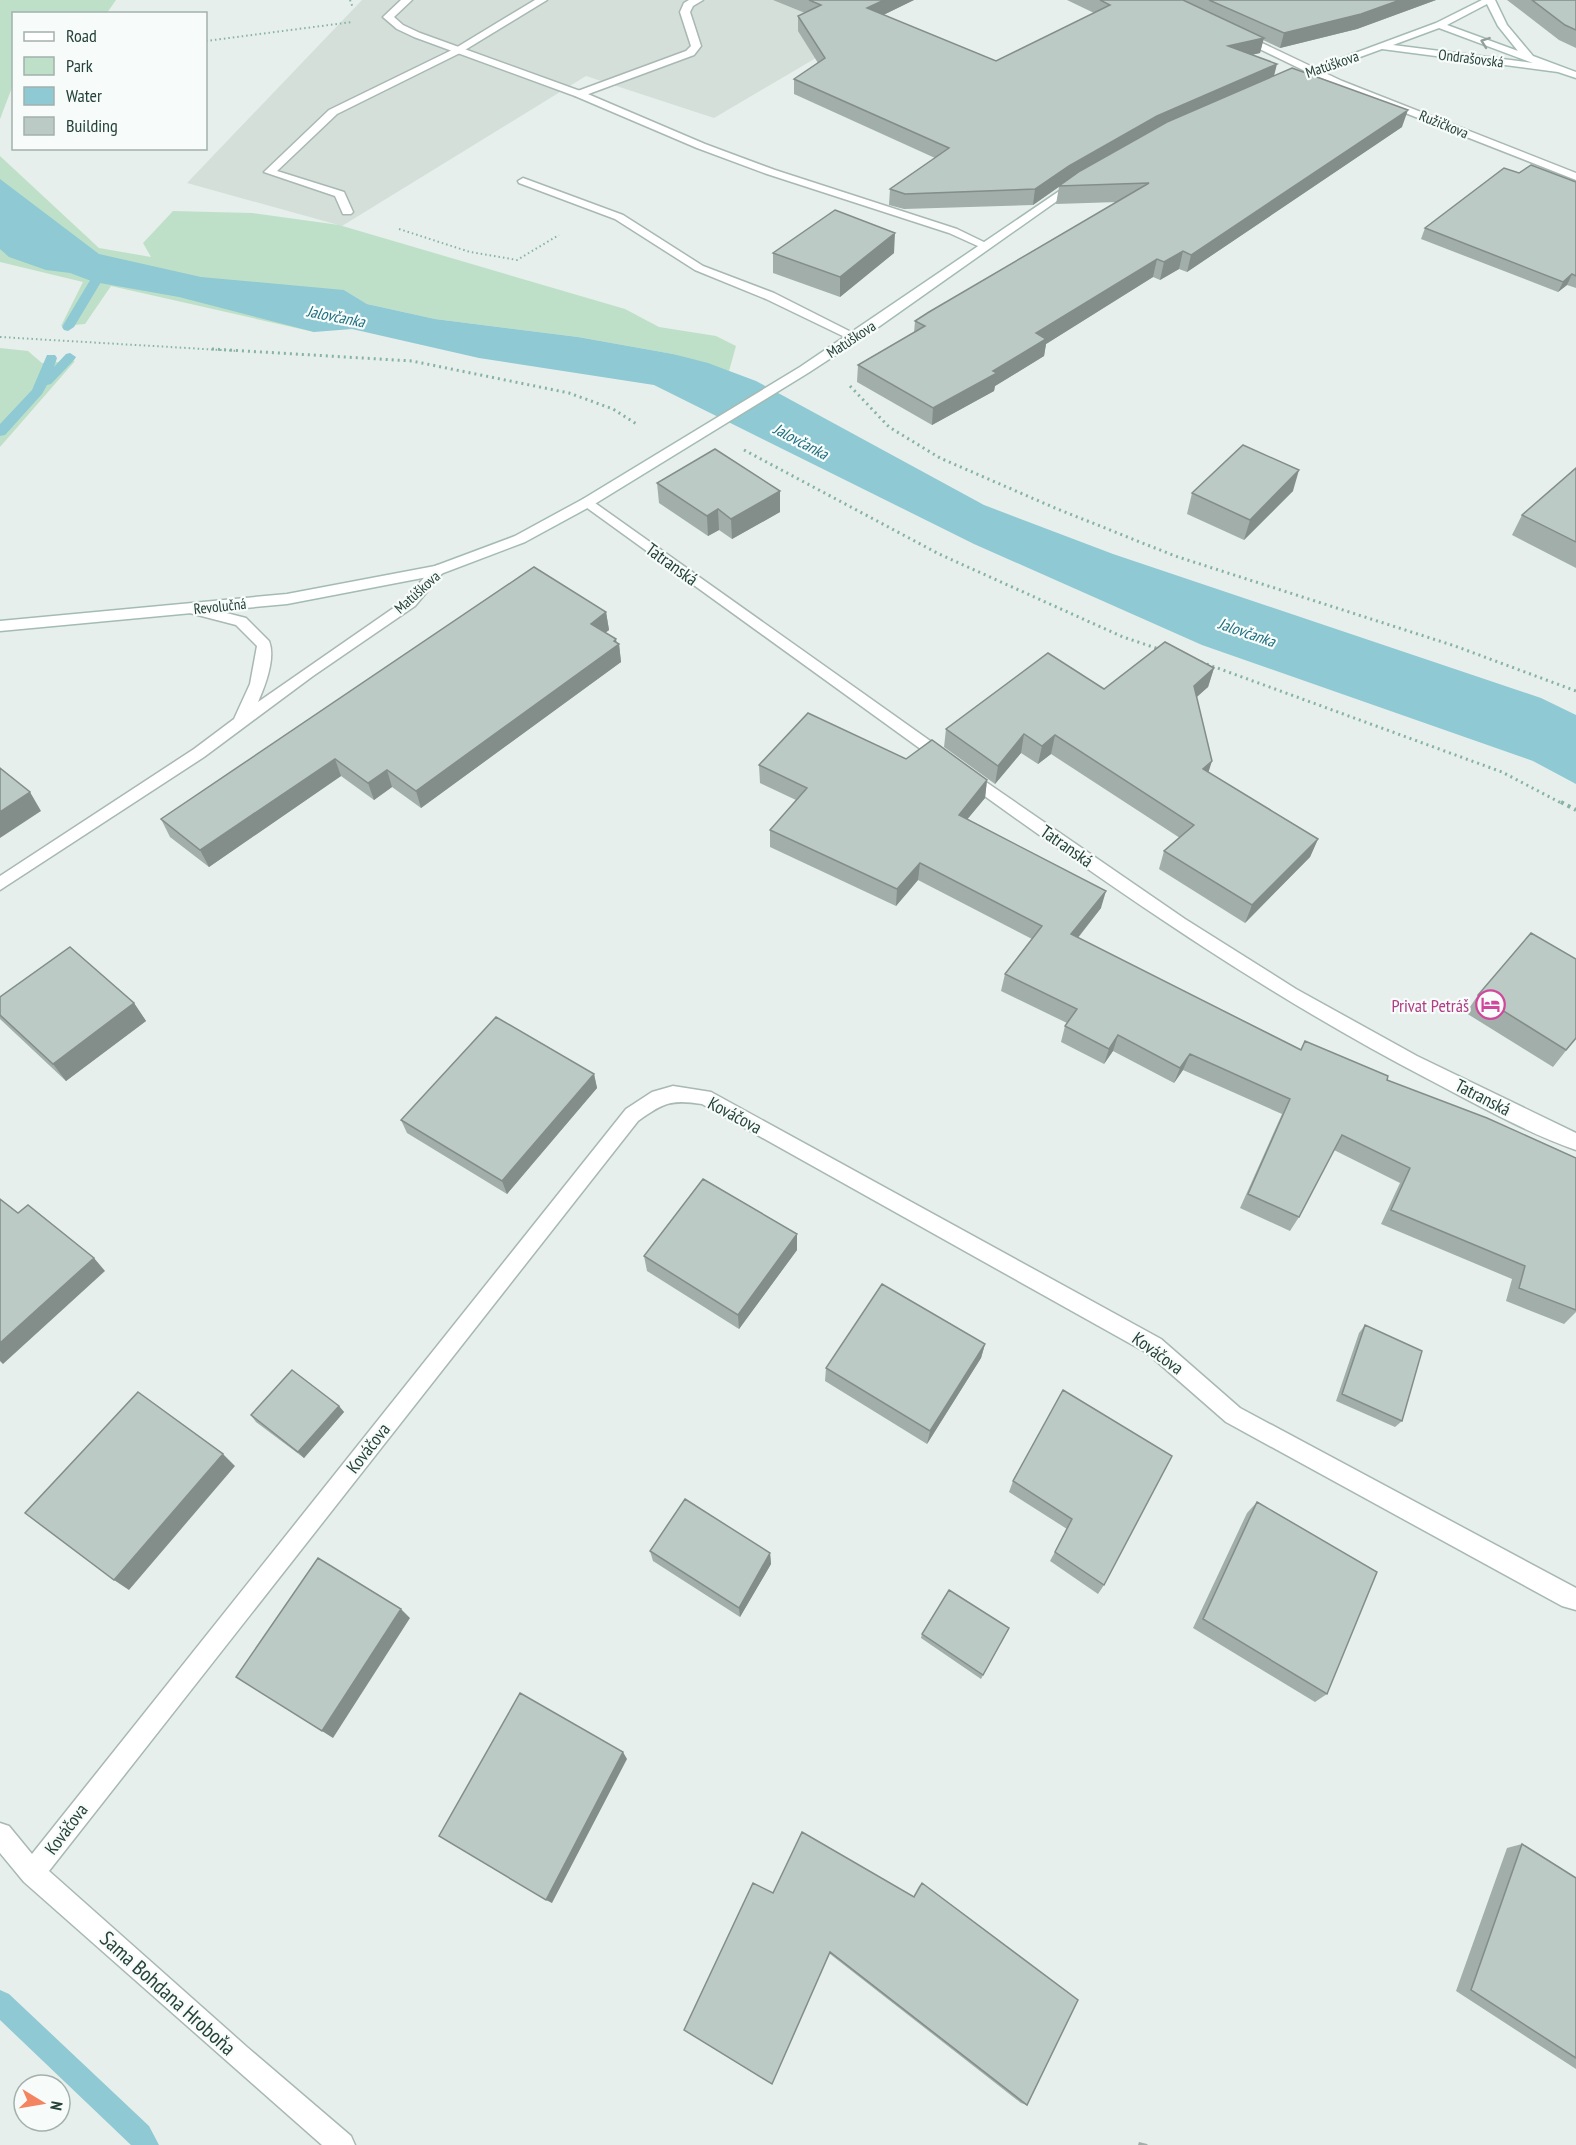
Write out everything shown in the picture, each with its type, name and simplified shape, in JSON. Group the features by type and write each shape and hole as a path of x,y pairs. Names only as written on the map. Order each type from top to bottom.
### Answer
{"street":[{"path":"407,0 388,17 400,27 457,51 579,94 721,153 953,231 984,245"},
{"path":"347,212 340,194 269,172 333,112 457,51 542,0"},
{"path":"579,94 690,53 696,46 685,12 686,6 698,0"},
{"name":"Matúškova","path":"1271,86 1312,69 1384,46 1439,25 1489,0"},
{"name":"Ondrašovská","path":"1489,0 1503,26 1530,58"},
{"name":"Ondrašovská","path":"1439,25 1576,75"},
{"name":"Ružičkova","path":"1232,32 1338,83 1576,177"},
{"name":"Ondrašovská","path":"1384,46 1559,69"},
{"name":"Matúškova","path":"0,884 199,753 308,672 410,603 438,570 520,539 677,449 855,337 984,245 1091,174"},
{"path":"523,181 619,217 699,268 770,296 855,337"},
{"name":"Tatranská","path":"588,502 1088,861 1251,970 1354,1032 1576,1142"},
{"name":"Revolučná","path":"0,626 286,599 438,570"},
{"name":"Matúškova","path":"191,609 241,621 264,645 262,674 254,696 238,724"},
{"name":"Kováčova","path":"33,1873 71,1822 632,1115 656,1097 679,1092 705,1097 1154,1346 1233,1415 1576,1599"},
{"name":"Sama Bohdana Hroboňa","path":"0,1835 33,1873 238,2056 342,2145"}],"path":[{"path":"207,41 321,25 392,20"},
{"path":"399,229 470,252 517,260 552,238 609,213"},
{"path":"0,337 302,353 423,363 570,393 595,401 677,449"},
{"path":"849,385 889,426 940,458 1055,508 1175,556 1455,646 1576,691"},
{"path":"736,446 883,526 969,568 1123,637 1165,650"},
{"path":"1196,660 1404,734 1491,768 1576,810"}],"shaded area":[{"path":"362,0 812,0 872,25 714,118 586,76 342,226 187,183"}],"green space":[{"path":"0,0 116,0 108,12 12,12 12,88 0,119"},
{"path":"0,156 99,248 151,257 143,243 173,211 252,213 339,225 625,309 659,327 716,336 736,346 729,371 673,354 578,337 435,319 367,304 344,290 314,332 111,286 85,324 61,326 83,282 0,262"},
{"path":"0,348 28,351 42,363 75,361 0,447"}],"water":[{"name":"Jalovčanka","path":"0,179 99,254 201,277 344,290 367,304 435,319 578,337 673,354 708,363 756,381 984,505 1113,554 1541,698 1576,715 1576,784 1533,761 1202,645 974,544 654,385 479,358 352,329 314,332 179,297 94,282 70,273 46,270 9,257 0,249"}],"building":[{"path":"809,0 884,0 867,8 996,61 1110,5 1100,0 1183,0 1264,38 1228,46 1277,64 1157,116 1069,166 1035,189 905,194 890,189 949,148 794,79 825,58 798,16 821,5"},
{"path":"1209,0 1400,0 1361,14 1284,33"},
{"path":"1532,0 1576,0 1576,30 1565,25"},
{"path":"1292,68 1408,110 1191,255 1183,251 1164,262 1157,259 1036,333 1046,339 993,371 997,373 933,408 858,365 925,326 915,321 929,312 1149,183 1059,186 1080,171 1167,122"},
{"path":"1531,165 1576,182 1576,276 1572,274 1563,282 1425,228 1504,168 1519,173"},
{"path":"835,210 895,233 840,277 773,253"},
{"path":"1243,445 1299,470 1250,520 1192,493"},
{"path":"715,449 780,491 731,519 718,509 707,516 657,483"},
{"path":"1576,468 1576,542 1522,515"},
{"path":"534,567 606,612 591,624 616,639 614,641 619,644 416,791 387,770 368,783 335,759 200,850 161,819"},
{"path":"1165,642 1214,668 1194,686 1212,761 1203,769 1318,839 1252,905 1164,851 1194,825 1055,735 1042,746 1024,734 998,766 946,729 1048,653 1104,689"},
{"path":"808,713 906,759 932,740 987,780 959,815 1106,891 1071,934 1301,1050 1305,1041 1388,1076 1387,1080 1487,1118 1576,1158 1576,1310 1519,1288 1525,1266 1391,1210 1410,1168 1342,1135 1299,1217 1248,1194 1290,1099 1190,1054 1180,1068 1118,1035 1109,1049 1065,1026 1077,1009 1005,974 1042,926 920,863 897,889 770,830 807,788 759,765"},
{"path":"0,768 30,792 0,812"},
{"path":"1531,933 1576,959 1576,1038 1566,1050 1478,995"},
{"path":"70,947 134,1003 53,1064 0,1015 0,997"},
{"path":"496,1017 594,1074 502,1181 401,1120"},
{"path":"703,1179 797,1234 738,1315 644,1256"},
{"path":"0,1199 18,1213 28,1205 94,1258 0,1343"},
{"path":"882,1284 985,1344 930,1431 826,1368"},
{"path":"1365,1325 1422,1351 1402,1421 1342,1394"},
{"path":"292,1370 339,1406 298,1452 251,1415"},
{"path":"1063,1390 1172,1456 1104,1585 1055,1552 1072,1519 1013,1481"},
{"path":"138,1392 223,1454 114,1580 25,1513"},
{"path":"685,1499 770,1553 739,1608 650,1551"},
{"path":"1257,1502 1377,1572 1327,1694 1203,1619"},
{"path":"318,1558 401,1609 322,1731 236,1677"},
{"path":"949,1590 1009,1628 983,1675 922,1634"},
{"path":"520,1693 623,1752 546,1900 439,1836"},
{"path":"802,1832 914,1897 922,1883 1078,2000 1027,2105 830,1952 772,2084 684,2030 753,1883 773,1893"},
{"path":"1522,1844 1576,1878 1576,2058 1471,1990"}],"waterway":[{"path":"68,327 101,272"},
{"path":"47,381 70,357"},
{"path":"0,432 38,391 51,358"},
{"path":"0,2003 140,2135 146,2145"}],"place":[{"name":"Privat Petráš","path":"1490,1005"}]}
